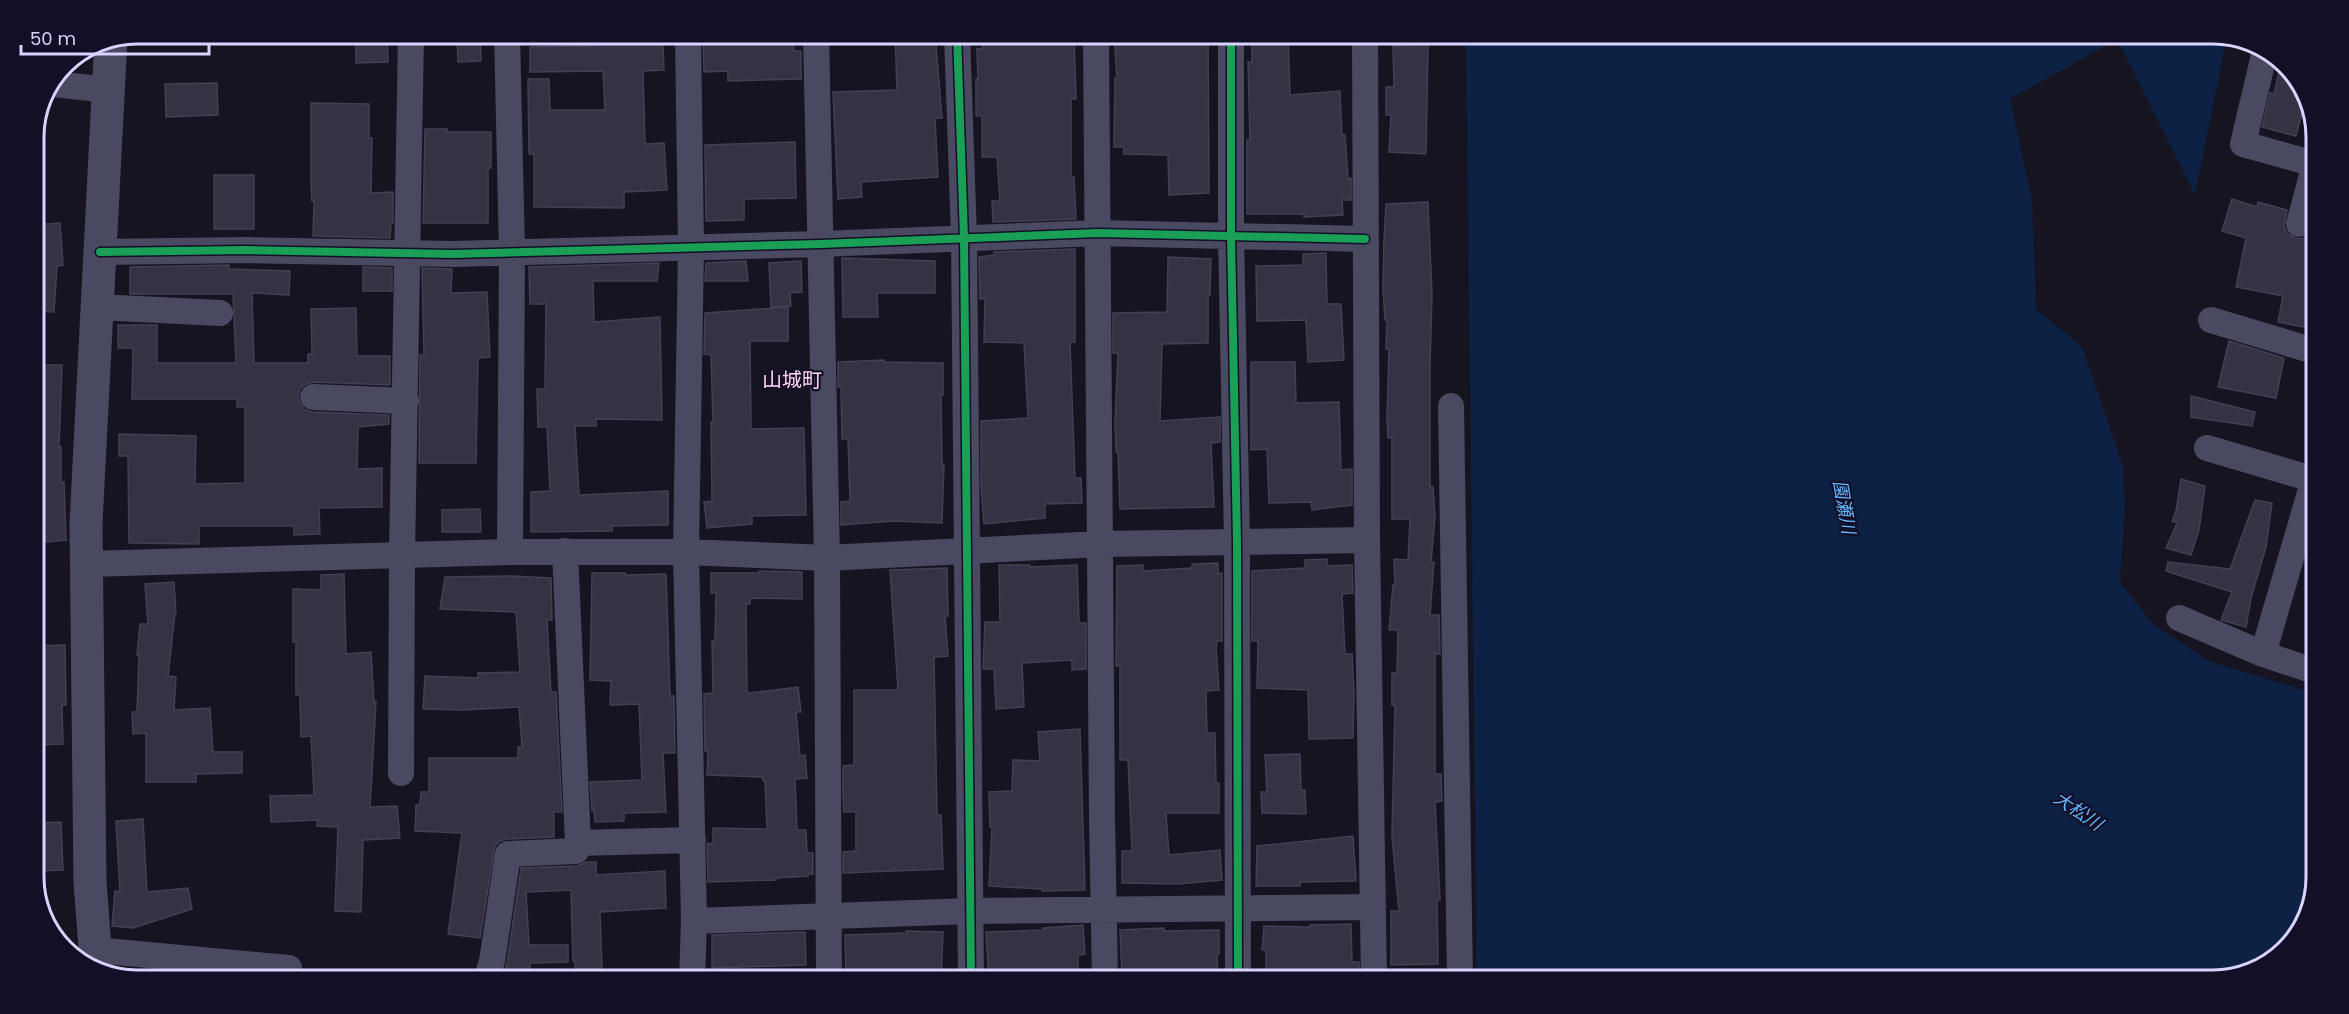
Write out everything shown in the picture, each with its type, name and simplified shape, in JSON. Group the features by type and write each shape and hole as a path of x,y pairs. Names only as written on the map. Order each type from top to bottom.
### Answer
{"street":[{"path":"401,773 402,556 411,44"},
{"path":"507,44 512,252 510,552"},
{"path":"688,44 691,247 687,552 693,840 692,970"},
{"path":"816,44 827,558 829,970"},
{"path":"957,44 964,238 971,970"},
{"path":"1096,44 1105,970"},
{"path":"1231,44 1239,970"},
{"path":"1365,44 1367,540 1374,970"},
{"path":"96,961 90,882 86,523 110,48"},
{"path":"2263,59 2243,144 2305,161"},
{"path":"60,85 108,90"},
{"path":"2298,224 2305,199"},
{"path":"100,252 245,250 512,252 820,244 1098,233 1365,239"},
{"path":"97,308 220,313"},
{"path":"2211,320 2305,348"},
{"path":"313,397 406,400"},
{"path":"1451,406 1460,970"},
{"path":"2207,448 2305,477"},
{"path":"2263,654 2306,508"},
{"path":"87,564 510,552 687,552 827,558 1101,544 1367,540"},
{"path":"489,970 508,854 576,851 578,843 565,552"},
{"path":"2179,618 2263,654 2306,668"},
{"path":"578,843 693,840"},
{"path":"694,921 970,911 1372,906"},
{"path":"99,962 290,968"}],"water":[{"path":"1466,44 2108,44 2010,99 2032,201 2036,309 2082,347 2123,466 2125,506 2120,582 2154,625 2211,662 2306,691 2306,878 2304,896 2293,924 2282,939 2264,955 2243,966 2225,970 1477,970"},
{"path":"2120,44 2225,45 2195,195"}],"building":[{"path":"356,44 387,44 388,62 356,63"},
{"path":"457,44 480,44 481,61 458,62"},
{"path":"663,44 664,70 643,71 645,144 664,143 667,190 624,192 624,208 534,207 534,154 529,154 528,79 549,79 550,110 605,110 603,71 530,72 530,47"},
{"path":"703,44 794,44 794,51 801,51 801,79 728,81 728,71 704,72"},
{"path":"895,44 936,44 942,118 935,118 938,177 861,182 862,197 838,199 833,92 897,90"},
{"path":"983,44 1074,44 1076,99 1071,99 1071,177 1074,177 1076,219 993,222 992,201 1000,201 997,157 982,157 982,116 976,116 977,49 983,48"},
{"path":"1115,44 1208,44 1209,193 1169,195 1168,155 1124,154 1124,147 1114,147 1115,78 1117,78"},
{"path":"1252,44 1288,44 1290,95 1340,91 1342,135 1345,135 1348,179 1351,178 1351,200 1342,200 1343,215 1304,217 1304,214 1247,214 1247,140 1250,140 1248,62 1252,62"},
{"path":"1428,44 1426,154 1389,152 1391,115 1386,115 1386,87 1394,87 1393,46"},
{"path":"2279,72 2293,90 2302,112 2296,136 2262,127 2270,93 2274,94"},
{"path":"217,83 218,115 166,117 165,84"},
{"path":"311,103 369,104 369,138 372,138 371,193 393,192 393,223 391,223 390,238 313,236"},
{"path":"425,129 447,129 447,132 491,132 491,168 488,168 488,223 423,223"},
{"path":"795,142 796,198 744,199 744,220 706,221 705,145"},
{"path":"214,175 254,175 254,229 214,229"},
{"path":"2232,199 2257,207 2258,202 2287,210 2284,227 2288,234 2295,238 2305,237 2305,327 2278,322 2283,296 2236,287 2246,238 2222,231"},
{"path":"1428,202 1432,295 1430,487 1433,487 1435,517 1430,615 1439,615 1440,654 1435,654 1435,774 1441,774 1442,801 1435,802 1440,900 1437,900 1438,964 1391,965 1391,911 1399,911 1392,837 1395,705 1392,705 1392,673 1397,673 1398,630 1389,630 1393,585 1395,585 1394,559 1408,560 1410,519 1392,519 1392,437 1388,438 1387,418 1389,349 1386,349 1387,320 1385,320 1383,289 1384,239 1386,204"},
{"path":"60,223 63,265 57,266 54,312 44,312 44,224"},
{"path":"1075,249 1075,342 1070,342 1075,478 1081,478 1082,503 1045,504 1045,518 984,524 981,486 981,421 1028,418 1024,343 984,342 985,298 980,299 979,257 994,255 994,252"},
{"path":"1326,253 1327,304 1341,304 1344,360 1308,362 1306,320 1257,321 1256,266 1303,265 1303,254"},
{"path":"1168,257 1211,259 1208,343 1162,344 1160,421 1220,417 1220,442 1211,443 1214,507 1120,509 1115,423 1118,353 1113,353 1113,313 1167,312"},
{"path":"842,258 935,261 935,293 877,293 878,317 843,317"},
{"path":"746,261 748,281 705,281 706,263"},
{"path":"801,261 802,292 790,293 791,306 771,307 769,263"},
{"path":"659,263 657,281 593,281 594,322 660,317 662,420 596,419 596,426 575,426 579,495 668,491 668,525 612,526 612,531 531,532 531,492 550,491 547,427 538,427 537,389 545,389 546,304 530,304 529,267"},
{"path":"229,265 229,269 290,271 289,295 252,293 254,363 308,363 308,354 312,354 311,309 356,308 357,356 390,356 390,385 313,382 300,389 298,396 305,410 312,412 389,415 389,424 358,427 357,469 382,468 382,507 319,508 320,534 294,535 294,526 199,526 199,544 129,543 128,456 119,456 119,434 196,436 195,484 245,483 245,407 237,407 237,399 132,399 133,348 118,348 118,325 157,325 157,363 236,363 233,294 130,294 130,267"},
{"path":"363,267 392,268 392,291 363,291"},
{"path":"422,268 452,269 451,293 487,292 490,357 478,358 476,463 419,463 420,355 424,355"},
{"path":"788,307 788,341 750,341 751,429 804,428 806,515 752,516 752,524 707,528 704,502 712,501 711,422 713,422 711,355 704,354 705,313"},
{"path":"2229,341 2284,358 2276,398 2218,387"},
{"path":"884,360 884,362 943,363 942,523 894,521 841,525 841,502 850,501 848,439 842,439 838,362"},
{"path":"1251,362 1295,362 1296,403 1339,402 1341,470 1352,469 1352,505 1312,510 1311,502 1269,503 1267,449 1251,450"},
{"path":"44,365 62,365 59,447 61,447 61,482 64,482 66,540 46,542 44,524"},
{"path":"2191,396 2255,412 2252,426 2191,417"},
{"path":"2181,479 2205,486 2199,530 2191,555 2166,548 2177,523 2172,521 2176,511"},
{"path":"2255,500 2272,503 2266,547 2251,598 2246,627 2221,620 2232,592 2166,571 2168,562 2230,569"},
{"path":"480,509 481,532 442,532 442,510"},
{"path":"1327,559 1327,566 1352,565 1353,593 1342,594 1345,654 1352,654 1353,738 1309,739 1308,690 1257,688 1258,641 1252,641 1252,571 1305,568 1305,560"},
{"path":"1218,563 1218,574 1222,573 1222,641 1217,641 1216,648 1219,690 1206,691 1207,733 1215,733 1219,813 1166,813 1169,855 1220,850 1222,880 1177,884 1122,883 1122,851 1132,851 1128,760 1120,760 1120,666 1116,666 1117,566 1143,565 1143,571 1192,568 1192,564"},
{"path":"999,565 1030,565 1030,567 1077,565 1079,623 1086,623 1086,669 1072,670 1072,660 1022,663 1024,707 996,709 994,669 983,669 985,622 1000,622"},
{"path":"947,568 948,616 945,616 948,656 934,657 937,815 941,815 943,869 843,873 843,852 856,851 856,812 844,812 843,794 843,766 854,765 854,690 898,690 890,570"},
{"path":"759,571 802,572 802,599 750,598 750,604 746,604 747,691 749,693 798,687 801,712 796,712 800,756 805,755 807,778 795,779 797,830 806,830 807,853 813,853 813,874 776,878 776,880 708,882 707,844 713,843 713,828 767,829 765,781 762,777 707,775 708,751 705,751 704,694 713,693 712,641 715,641 716,593 711,593 711,573 759,573"},
{"path":"592,573 666,574 670,696 674,696 675,753 663,753 666,812 624,813 624,821 595,822 590,782 642,780 639,704 610,705 611,681 590,680"},
{"path":"344,574 346,654 371,652 374,702 376,702 370,807 397,806 400,838 363,840 361,912 335,911 338,827 317,826 318,820 271,822 270,796 314,795 311,736 301,737 300,695 296,695 293,589 321,590 321,575"},
{"path":"445,577 551,578 552,620 547,620 551,692 556,692 562,812 554,812 554,837 507,839 495,846 480,938 448,934 462,833 415,831 416,805 420,804 421,792 429,792 429,758 518,758 518,747 522,747 519,707 463,710 423,709 425,676 478,678 478,673 520,672 516,612 440,609"},
{"path":"174,582 176,613 168,676 176,677 174,710 210,708 213,752 242,752 242,773 196,774 196,782 146,782 146,733 133,734 132,712 137,712 139,655 137,655 140,624 148,624 145,584"},
{"path":"65,645 66,705 62,705 63,744 44,745 44,646"},
{"path":"1080,729 1085,890 1042,891 1042,889 989,886 992,827 990,827 989,792 1012,791 1013,760 1040,761 1038,732"},
{"path":"1300,754 1301,790 1305,790 1306,814 1262,813 1261,792 1267,792 1265,755"},
{"path":"143,819 147,892 188,888 192,909 133,928 112,926 115,891 120,892 116,821"},
{"path":"61,822 63,870 44,871 44,823"},
{"path":"1353,836 1356,881 1300,882 1300,886 1256,886 1257,846"},
{"path":"586,862 596,862 596,875 665,871 666,908 600,912 602,968 575,969 571,890 526,892 529,945 568,945 568,962 530,963 530,970 505,970 521,868 577,866"},
{"path":"1351,924 1352,962 1359,962 1359,970 1266,970 1266,950 1262,950 1264,926 1310,927 1310,925"},
{"path":"1083,925 1085,954 1078,955 1078,970 988,970 986,932 1043,930 1043,928"},
{"path":"1164,928 1164,931 1219,930 1218,970 1122,970 1120,930"},
{"path":"906,931 943,932 941,970 846,970 845,935 906,933"},
{"path":"805,932 806,965 712,968 712,935"}],"cycle path":[{"path":"957,44 964,238 971,970"},
{"path":"1231,44 1231,235 1237,542 1238,970"},
{"path":"100,252 245,250 453,254 820,244 1098,233 1365,239"}],"district":[{"name":"山城町","path":"792,380"}],"water label":[{"name":"園瀬川","path":"1844,507"},
{"name":"大松川","path":"2078,811"}]}
